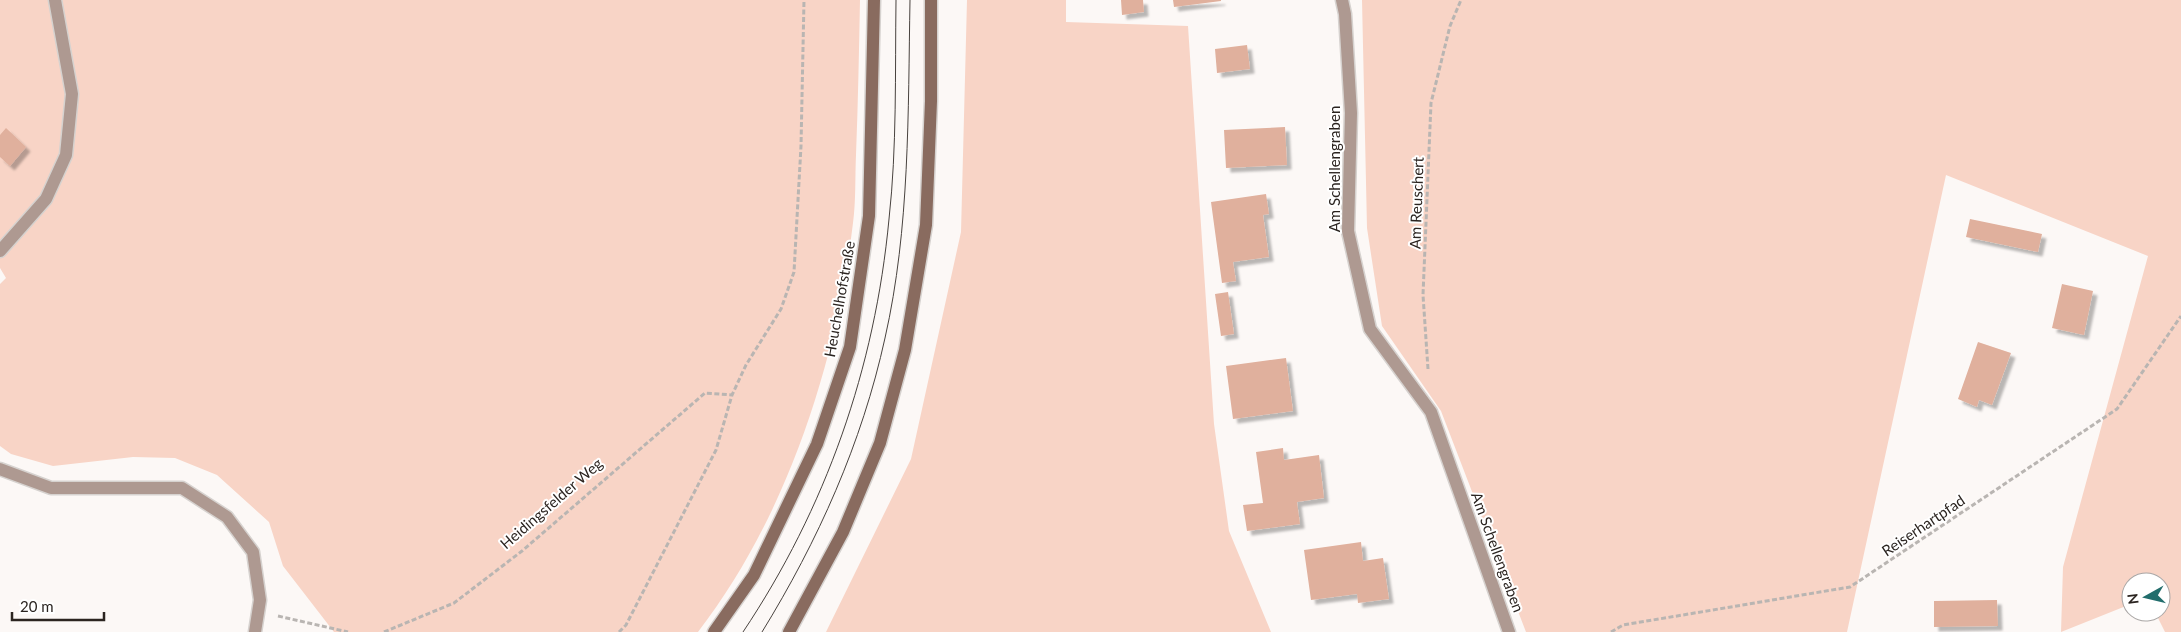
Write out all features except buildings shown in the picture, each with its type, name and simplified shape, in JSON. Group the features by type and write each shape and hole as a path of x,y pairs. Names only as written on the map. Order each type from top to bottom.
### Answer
{"main road":[{"name":"Heuchelhofstraße","path":"714,632 754,575 813,452 850,347 869,216 874,0"},
{"path":"789,632 843,532 876,452 905,350 926,225 931,101 931,0"}],"street":[{"path":"0,251 46,199 66,155 72,94 55,0"},
{"name":"Am Schellengraben","path":"1342,0 1345,14 1351,114 1348,231 1370,329 1431,412 1509,632"},
{"path":"0,469 51,488 182,488 227,516 253,552 260,600 255,632"}],"path":[{"path":"619,632 626,625 716,450 732,395 746,365 781,309 794,272 801,146 804,0"},
{"name":"Am Reuschert","path":"1428,373 1423,294 1431,103 1450,26 1461,0"},
{"name":"Reiserhartpfad","path":"1611,632 1622,625 1850,587 2117,409 2181,316"},
{"name":"Heidingsfelder Weg","path":"384,632 454,604 522,551 705,393 732,395"},
{"path":"258,611 348,632"}],"shaded area":[{"path":"0,0 860,0 854,215 845,277 834,331 820,385 802,438 781,490 757,540 729,588 698,632 334,632 283,566 269,522 217,475 175,458 133,457 53,466 11,454 0,446 0,284 6,278 0,268"},
{"path":"967,0 1066,0 1066,22 1188,26 1214,424 1229,531 1271,632 826,632 911,459 961,232"},
{"path":"1362,0 2181,0 2181,632 2165,632 2160,622 2171,622 2171,572 2121,572 2121,608 2061,632 2063,567 2148,256 1946,175 1847,632 1526,632 1441,411 1382,326 1367,228"}],"tram line":[{"path":"743,632 773,585 799,536 822,486 842,435 859,382 872,329 882,274 892,192 896,0"},
{"path":"762,632 802,562 836,490 864,415 885,338 899,255 903,212 908,127 910,0"}]}
